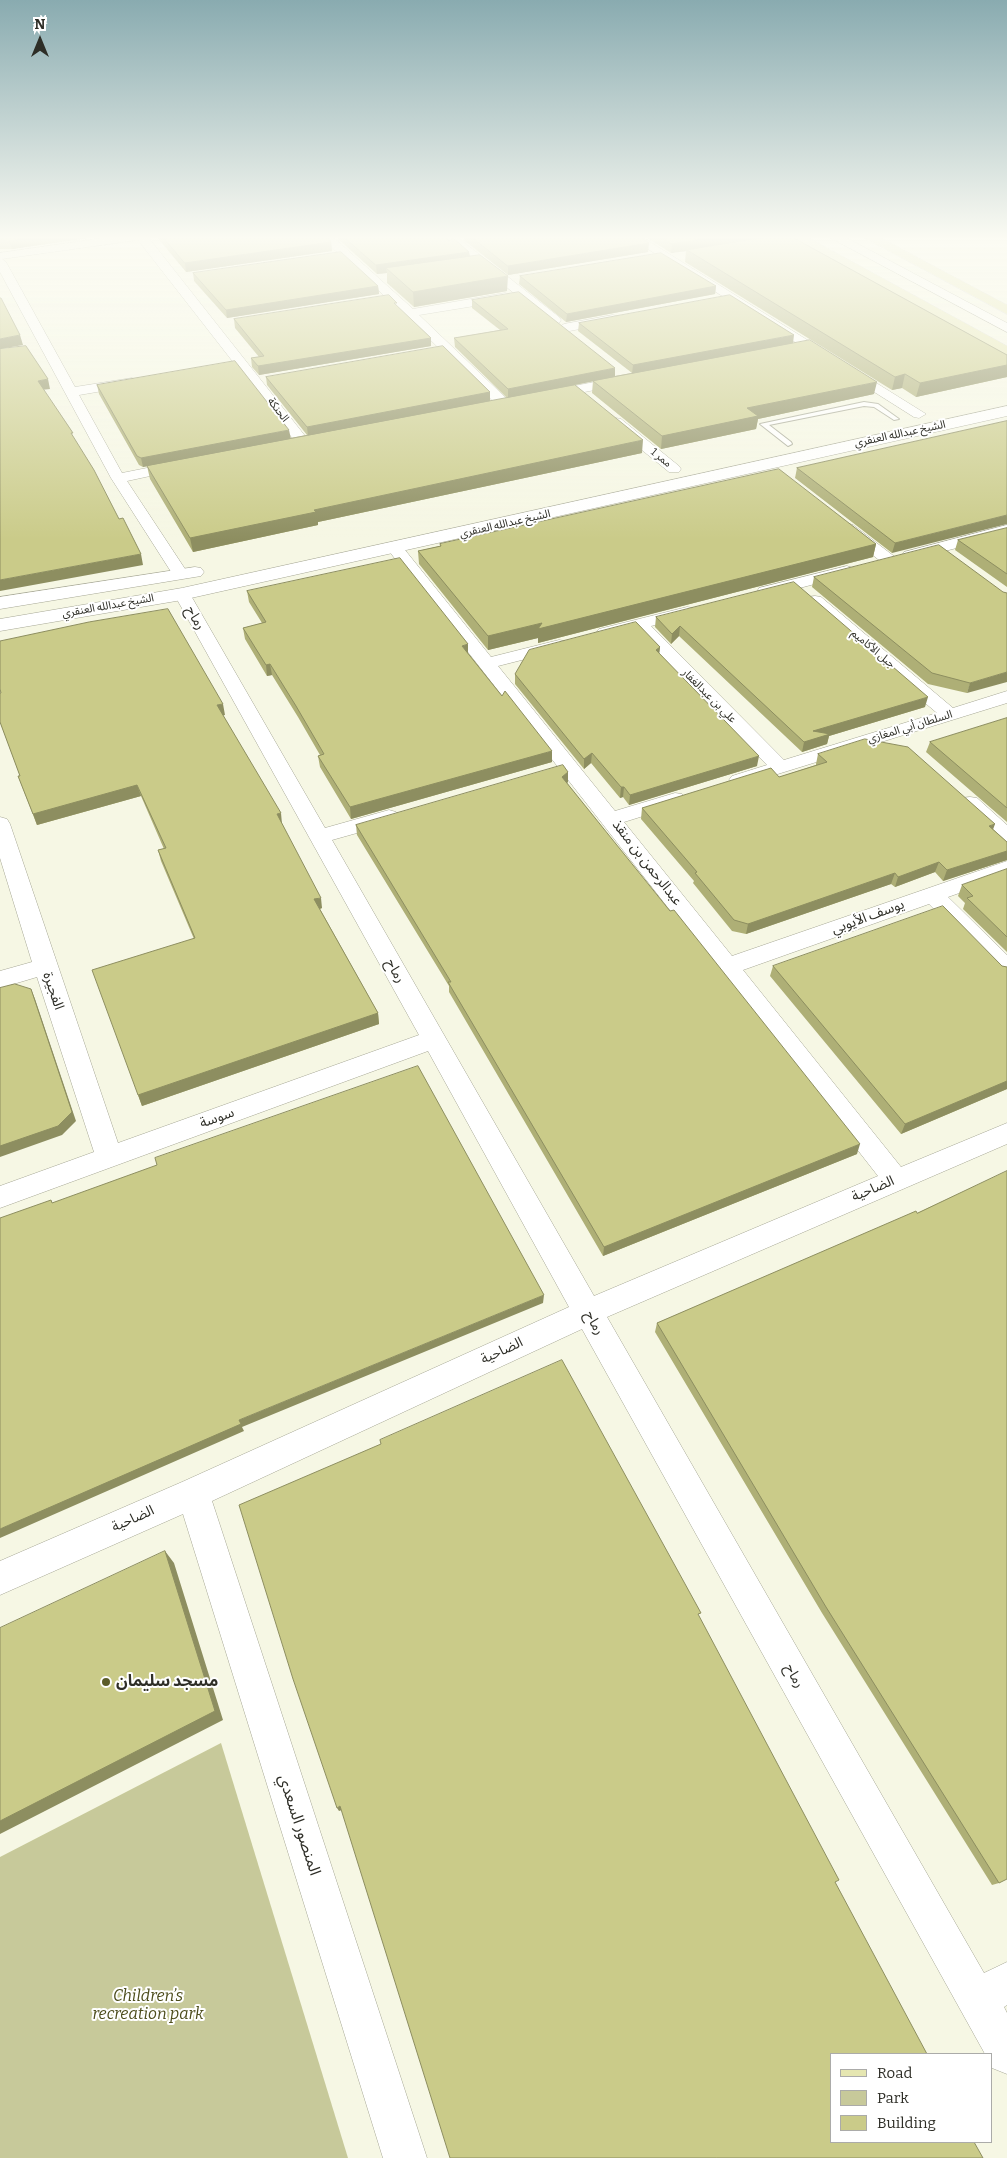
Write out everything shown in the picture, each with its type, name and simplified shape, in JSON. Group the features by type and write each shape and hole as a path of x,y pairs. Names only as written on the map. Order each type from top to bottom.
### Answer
{"main road":[{"path":"979,338 1005,352"}],"street":[{"name":"رماح","path":"37,338 72,392 118,478 181,584 319,837 588,1312 992,1991 1007,2053"},
{"name":"الحنكة","path":"224,338 240,363 261,381 307,440 283,445"},
{"path":"436,338 508,402 484,407"},
{"path":"797,338 919,414"},
{"path":"791,350 810,346"},
{"path":"428,352 448,349"},
{"path":"222,366 240,363"},
{"path":"531,398 634,379 615,368"},
{"path":"72,392 147,379"},
{"path":"577,390 592,402"},
{"name":"الشيخ عبدالله العنقري","path":"588,488 937,410"},
{"name":"الشيخ عبدالله العنقري","path":"0,625 181,584 395,548 1007,411"},
{"name":"ممر 1","path":"607,414 674,469"},
{"path":"118,478 196,462"},
{"path":"766,464 782,476"},
{"path":"835,518 889,560"},
{"path":"750,596 1007,530"},
{"name":"عبدالرحمن بن منقذ","path":"395,548 488,663 560,768 611,819 896,1180"},
{"path":"939,548 954,559"},
{"name":"الشيخ عبدالله العنقري","path":"0,603 181,584 209,569"},
{"name":"جبل الأكاميم","path":"796,584 951,715"},
{"path":"592,637 704,608"},
{"name":"علي بن عبدالغفار","path":"639,624 780,767"},
{"path":"488,663 573,642"},
{"name":"السلطان أبي المغازي","path":"724,784 780,767 898,740 951,715 1007,697"},
{"path":"956,791 1007,836"},
{"path":"611,819 696,793"},
{"path":"319,837 412,810"},
{"name":"الفجيرة","path":"0,824 45,966 109,1156"},
{"name":"يوسف الأيوبي","path":"728,966 1007,868"},
{"path":"932,894 1007,969"},
{"path":"0,980 45,966"},
{"name":"سوسة","path":"0,1197 434,1039"},
{"name":"الضاحية","path":"0,1578 194,1493 588,1312 1007,1133"},
{"name":"المنصور السعدي","path":"194,1493 405,2158"}],"lane":[{"path":"788,444 762,424 864,404 876,405 896,419"}],"green space":[{"name":"Children’s recreation park","path":"221,1743 348,2158 0,2158 0,1857"}],"building":[{"path":"249,338 431,338 258,366 251,358 264,356"},
{"path":"454,338 577,338 615,368 508,389"},
{"path":"598,338 779,338 633,365"},
{"path":"831,338 975,338 1007,355 1007,365 920,383 905,374 895,377"},
{"path":"810,340 877,382 747,408 758,416 662,436 593,381"},
{"path":"26,346 48,379 38,381 73,433 71,433 94,470 119,519 123,518 141,554 0,580 0,349"},
{"path":"443,346 490,392 307,427 266,377"},
{"path":"235,361 289,430 141,458 137,456 97,385"},
{"path":"575,385 643,440 190,538 147,466"},
{"path":"1007,421 1007,515 895,543 797,468"},
{"path":"779,469 876,544 538,629 542,623 488,636 418,551 441,546 440,544"},
{"path":"1007,528 1007,574 958,540"},
{"path":"939,545 1007,593 1007,672 970,683 932,673 814,577"},
{"path":"400,558 468,644 462,646 502,696 505,691 552,751 350,807 318,756 324,754 296,706 270,664 266,665 243,628 266,622 247,591"},
{"path":"794,582 928,697 813,731 830,734 804,742 680,626 672,634 656,617"},
{"path":"168,609 223,704 217,705 281,813 277,814 321,898 314,899 378,1013 138,1095 92,970 195,938 158,850 166,848 137,785 33,814 0,722 0,641 89,622"},
{"path":"636,622 660,647 656,650 759,756 630,795 592,753 584,759 515,674 529,650"},
{"path":"1007,718 1007,808 930,742"},
{"path":"865,739 908,747 995,824 989,826 1007,842 1007,851 947,870 939,862 898,877 895,873 748,924 734,920 695,873 697,872 642,808 771,768 779,777 827,762 818,754"},
{"path":"563,765 568,772 562,777 670,911 674,910 860,1144 604,1247 448,982 451,982 356,825"},
{"path":"1007,869 1007,937 967,898 973,896 962,885"},
{"path":"943,906 1002,966 1007,967 1007,1081 905,1124 773,966"},
{"path":"15,984 31,989 72,1112 58,1126 0,1146 0,988"},
{"path":"418,1066 544,1295 239,1420 241,1424 0,1529 0,1218 51,1200 52,1203 157,1165 155,1158"},
{"path":"1007,1171 1007,1879 999,1883 826,1607 657,1323 916,1211 917,1213"},
{"path":"562,1360 701,1613 698,1614 839,1880 835,1882 926,2053 830,2053 830,2143 975,2143 983,2158 450,2158 340,1806 337,1808 293,1679 239,1505 381,1444 380,1440"},
{"name":"مسجد سليمان","path":"165,1551 215,1711 0,1821 0,1628"}],"place":[{"name":"مسجد سليمان","path":"106,1682"}]}
